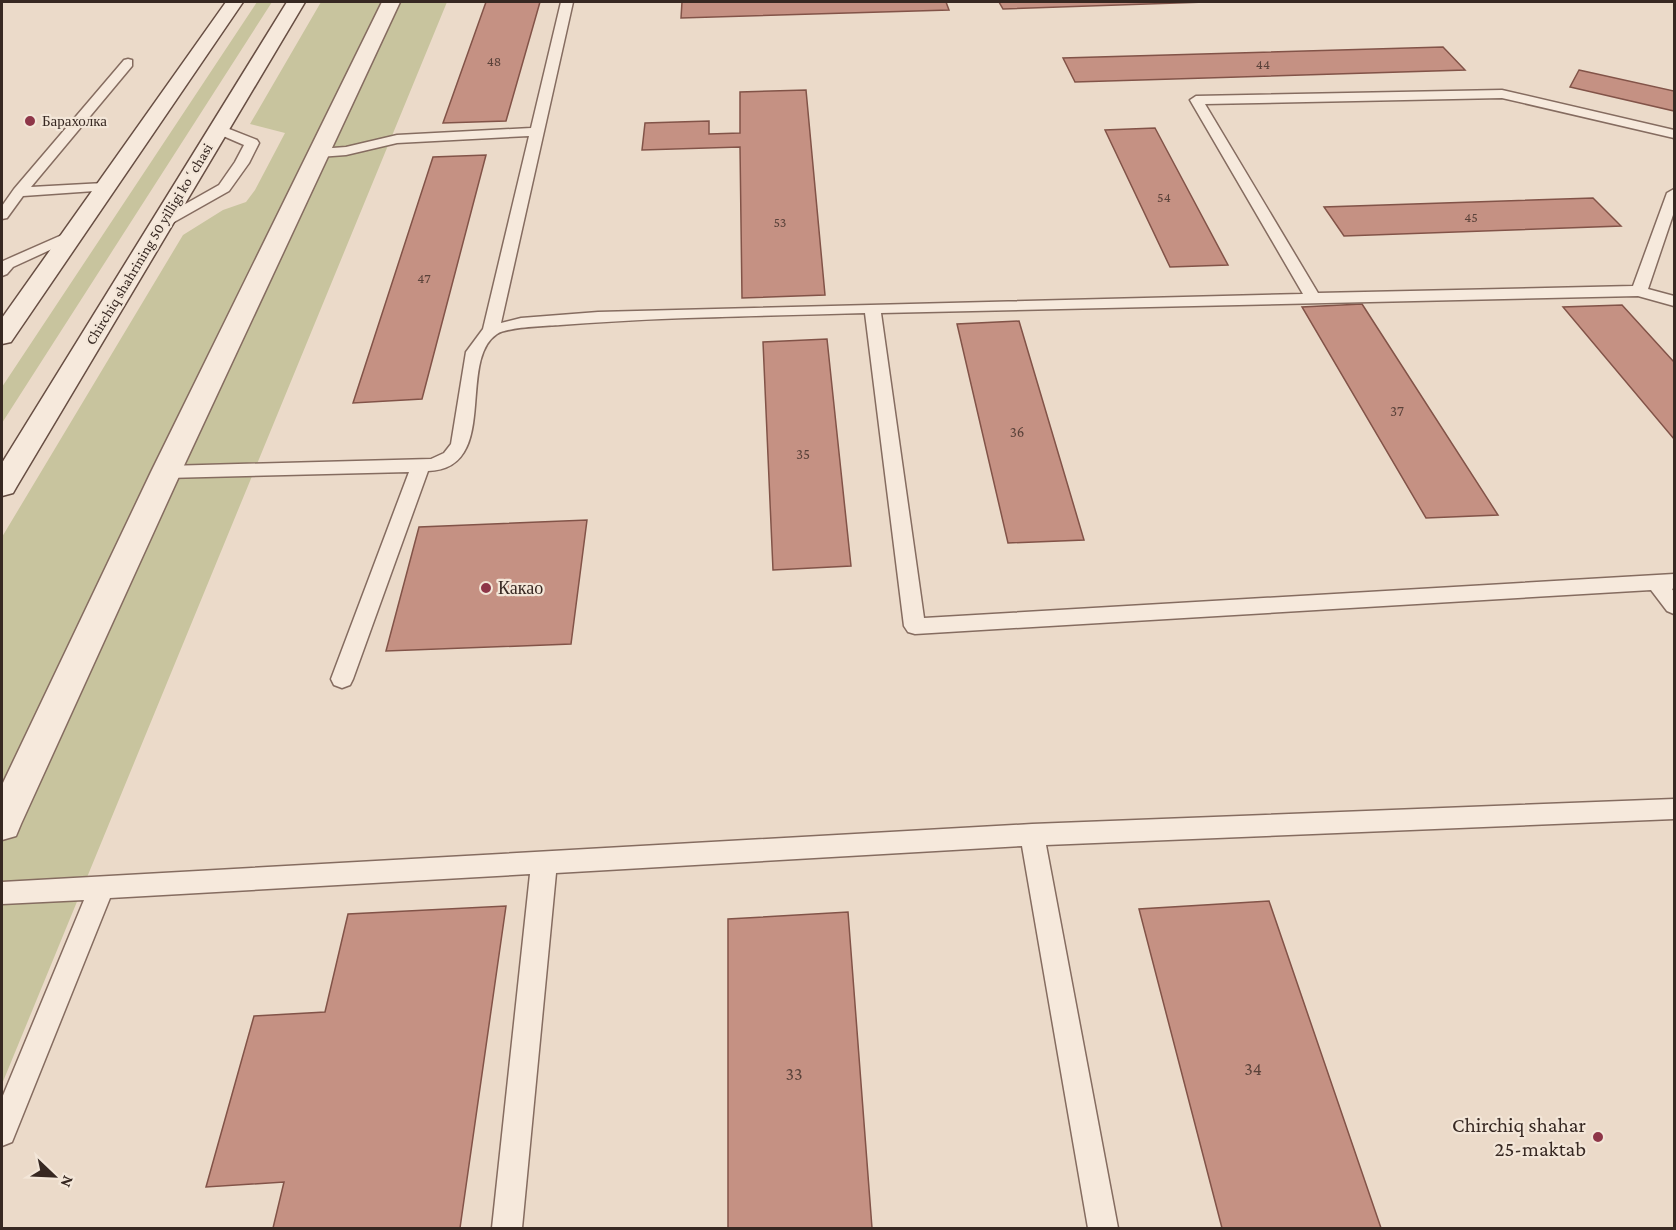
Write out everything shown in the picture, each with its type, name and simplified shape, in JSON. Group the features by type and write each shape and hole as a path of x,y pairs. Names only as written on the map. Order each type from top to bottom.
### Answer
{"main road":[{"path":"2,336 234,2"},
{"name":"Chirchiq shahrining 50 yilligi koʻchasi","path":"2,486 296,2"},
{"path":"2,824 166,471 391,2"}],"lane":[{"path":"166,471 434,465 451,457 460,446 474,352 490,330 567,2"},
{"path":"2,215 128,63"},
{"path":"1313,298 1196,100 1502,94 1674,134"},
{"path":"162,223 224,188 242,163 252,143 219,129"},
{"path":"319,153 346,152 397,139 537,132"},
{"path":"19,192 105,187"},
{"path":"1639,291 1674,193"},
{"path":"2,271 8,264 71,235"},
{"path":"490,330 521,323 598,317 872,308 1639,291 1674,301"},
{"path":"872,308 915,626 1665,582 1674,606"},
{"path":"342,679 421,465"},
{"path":"2,893 1032,835 1674,809"},
{"path":"1032,835 1103,1228"},
{"path":"507,1228 544,863"},
{"path":"2,1132 102,887"}],"shaded area":[{"path":"257,2 272,2 2,423 2,387"},
{"path":"321,2 447,2 2,1084 2,537 183,235 223,210 246,202 255,190 285,133 250,124"}],"building":[{"path":"486,2 540,2 506,121 443,123"},
{"path":"682,2 946,2 949,10 681,18"},
{"path":"999,2 1206,2 1003,9"},
{"path":"1443,47 1465,70 1075,82 1063,58"},
{"path":"1579,70 1674,91 1674,111 1570,87"},
{"path":"806,90 825,295 742,298 740,147 642,150 645,123 709,121 709,134 740,133 740,92"},
{"path":"1155,128 1228,265 1170,267 1105,130"},
{"path":"486,155 422,399 353,403 433,157"},
{"path":"1593,198 1621,226 1344,236 1324,207"},
{"path":"1362,304 1498,515 1426,518 1302,307"},
{"path":"1622,305 1674,362 1674,439 1563,307"},
{"path":"1019,321 1084,540 1008,543 957,324"},
{"path":"827,339 851,566 773,570 763,342"},
{"path":"587,520 571,644 386,651 419,527"},
{"path":"1269,901 1381,1228 1222,1228 1139,909"},
{"path":"506,906 460,1228 273,1228 284,1182 206,1187 254,1016 325,1012 348,914"},
{"path":"848,912 872,1228 728,1228 728,919"}],"place":[{"name":"Барахолка","path":"30,121"},
{"name":"Какао","path":"486,588"},
{"name":"Chirchiq shahar 25-maktab","path":"1598,1137"}]}
